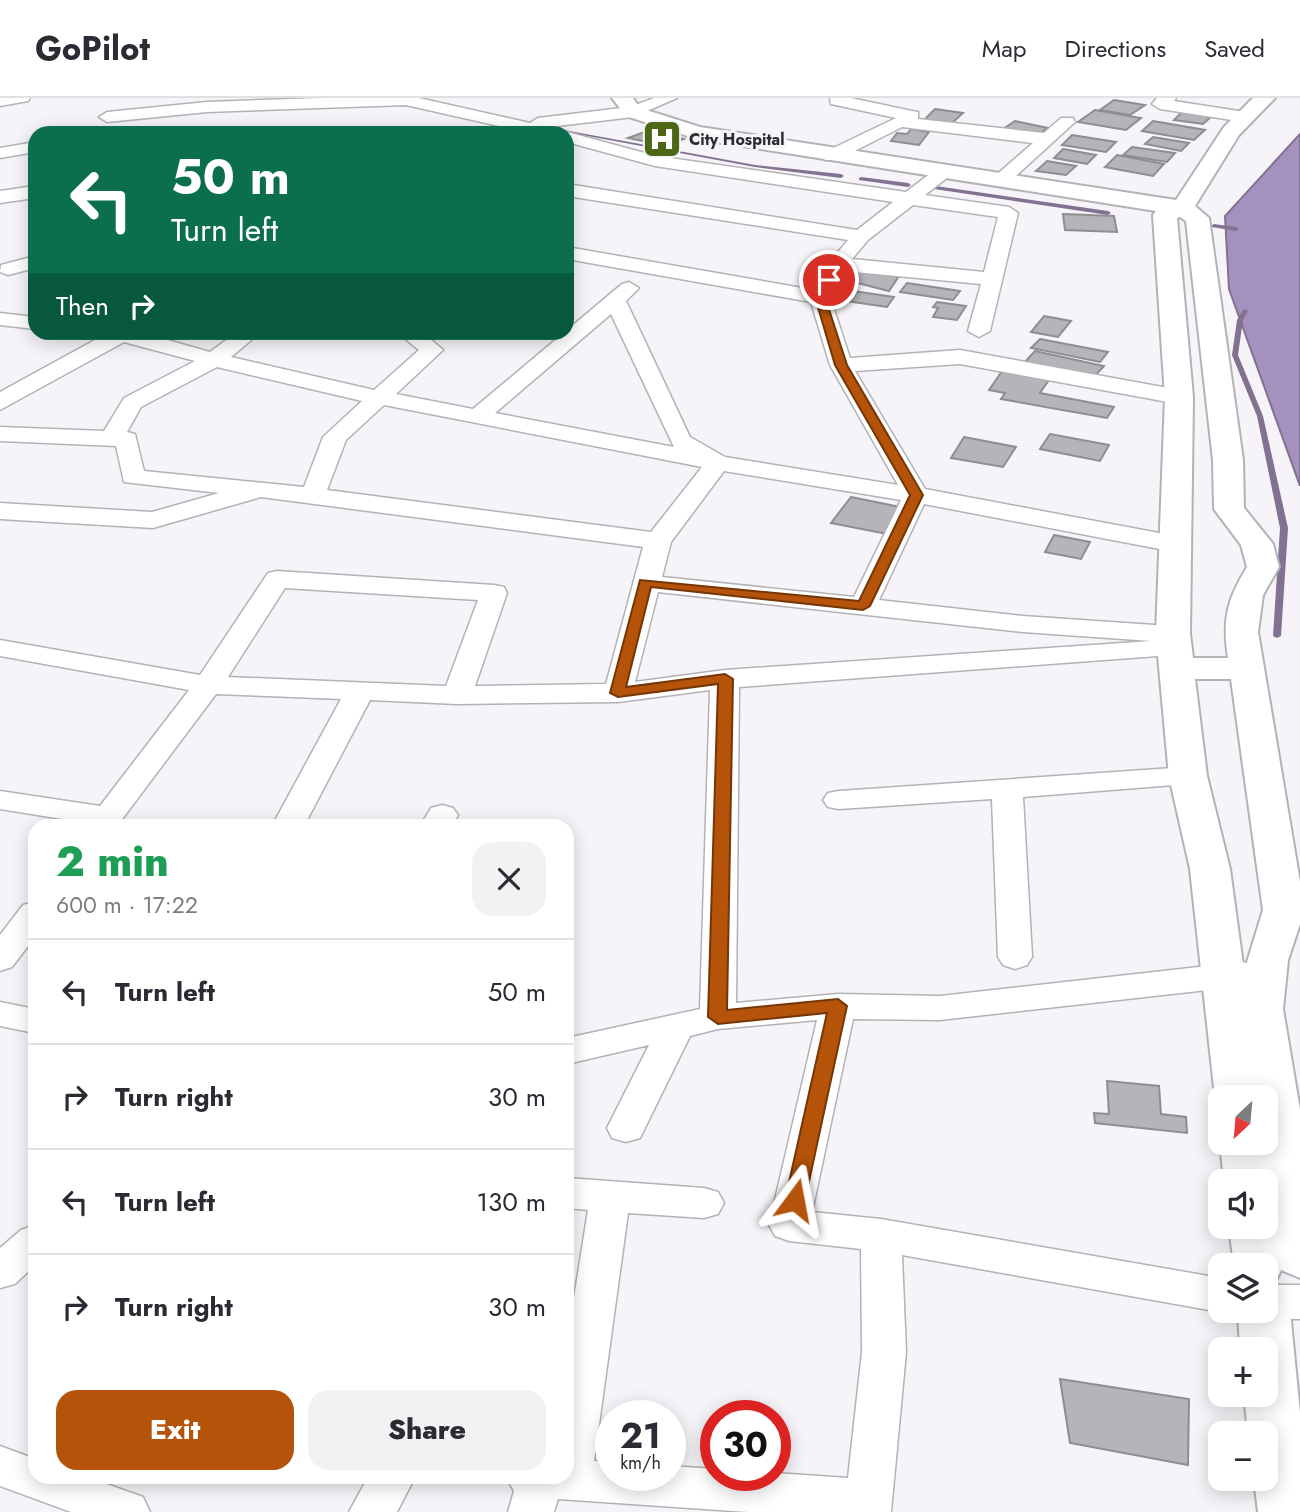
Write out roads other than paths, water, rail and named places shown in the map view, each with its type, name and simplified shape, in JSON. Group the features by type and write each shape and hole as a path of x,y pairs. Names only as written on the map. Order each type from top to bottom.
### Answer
{"street":[{"path":"0,101 22,98"},
{"path":"468,98 548,126"},
{"path":"570,126 628,105 669,98"},
{"path":"1168,98 1160,104 1238,124"},
{"path":"1236,1085 1210,869 1188,776 1175,650 1182,222 1238,124 1265,98"},
{"path":"836,99 911,120 1048,139"},
{"path":"106,119 201,102 406,100 532,126"},
{"path":"628,105 697,133 1000,181 1182,222"},
{"path":"1147,118 1238,124"},
{"path":"831,156 911,120"},
{"path":"1000,181 1068,122"},
{"path":"517,126 525,125"},
{"path":"574,135 655,162 914,197 1009,213 979,331"},
{"path":"0,153 28,148"},
{"path":"836,187 870,161"},
{"path":"612,197 655,162"},
{"path":"916,495 841,365 820,297 838,264 861,236 942,173"},
{"path":"574,191 861,236"},
{"path":"0,197 28,193"},
{"path":"1182,222 1228,460 1229,509 1257,544 1263,567 1245,595 1241,632 1283,910 1266,973 1261,1009 1300,1258"},
{"path":"574,254 820,297"},
{"path":"3,273 28,264"},
{"path":"838,264 994,279"},
{"path":"574,335 619,310 652,269"},
{"path":"3,273 28,270"},
{"path":"619,310 680,441 718,463"},
{"path":"0,319 28,322"},
{"path":"0,403 23,386 119,340"},
{"path":"150,340 215,360 381,398 718,463 916,495 1175,544"},
{"path":"112,438 132,403 215,360 241,340"},
{"path":"313,495 335,437 432,350 418,340"},
{"path":"478,416 568,340"},
{"path":"841,365 960,357 1179,397"},
{"path":"0,434 127,439 133,477 313,495 659,541"},
{"path":"618,693 645,583 659,541 718,463"},
{"path":"0,511 153,520 260,489"},
{"path":"863,606 916,495"},
{"path":"106,819 208,685 277,579 494,593 457,695"},
{"path":"645,583 1024,624 1175,650 1247,668"},
{"path":"0,648 208,685 457,695 618,693 725,679 1175,650"},
{"path":"718,1017 725,679"},
{"path":"293,819 360,691"},
{"path":"839,800 1188,776"},
{"path":"1007,789 1015,957"},
{"path":"0,800 90,819"},
{"path":"0,959 28,922"},
{"path":"574,1049 718,1017 838,1006 940,1008 1222,974 1266,973"},
{"path":"838,1006 789,1225 881,1236 1208,1293"},
{"path":"0,1014 28,1020"},
{"path":"626,1128 676,1027"},
{"path":"574,1193 704,1203"},
{"path":"574,1351 610,1196"},
{"path":"542,1488 870,1506 884,1352 881,1236"},
{"path":"0,1272 28,1247"},
{"path":"1278,1302 1300,1302"},
{"path":"1268,1323 1283,1370 1286,1512"},
{"path":"0,1466 28,1476"},
{"path":"50,1484 127,1512"},
{"path":"372,1512 389,1484"}],"waterway":[{"path":"574,133 755,166 841,176"},
{"path":"861,179 908,185"},
{"path":"936,188 1108,213"},
{"path":"1214,226 1236,229"},
{"path":"1245,311 1240,320 1235,355 1260,416 1284,528 1277,636"}],"place":[{"name":"City Hospital","path":"662,139"}]}
